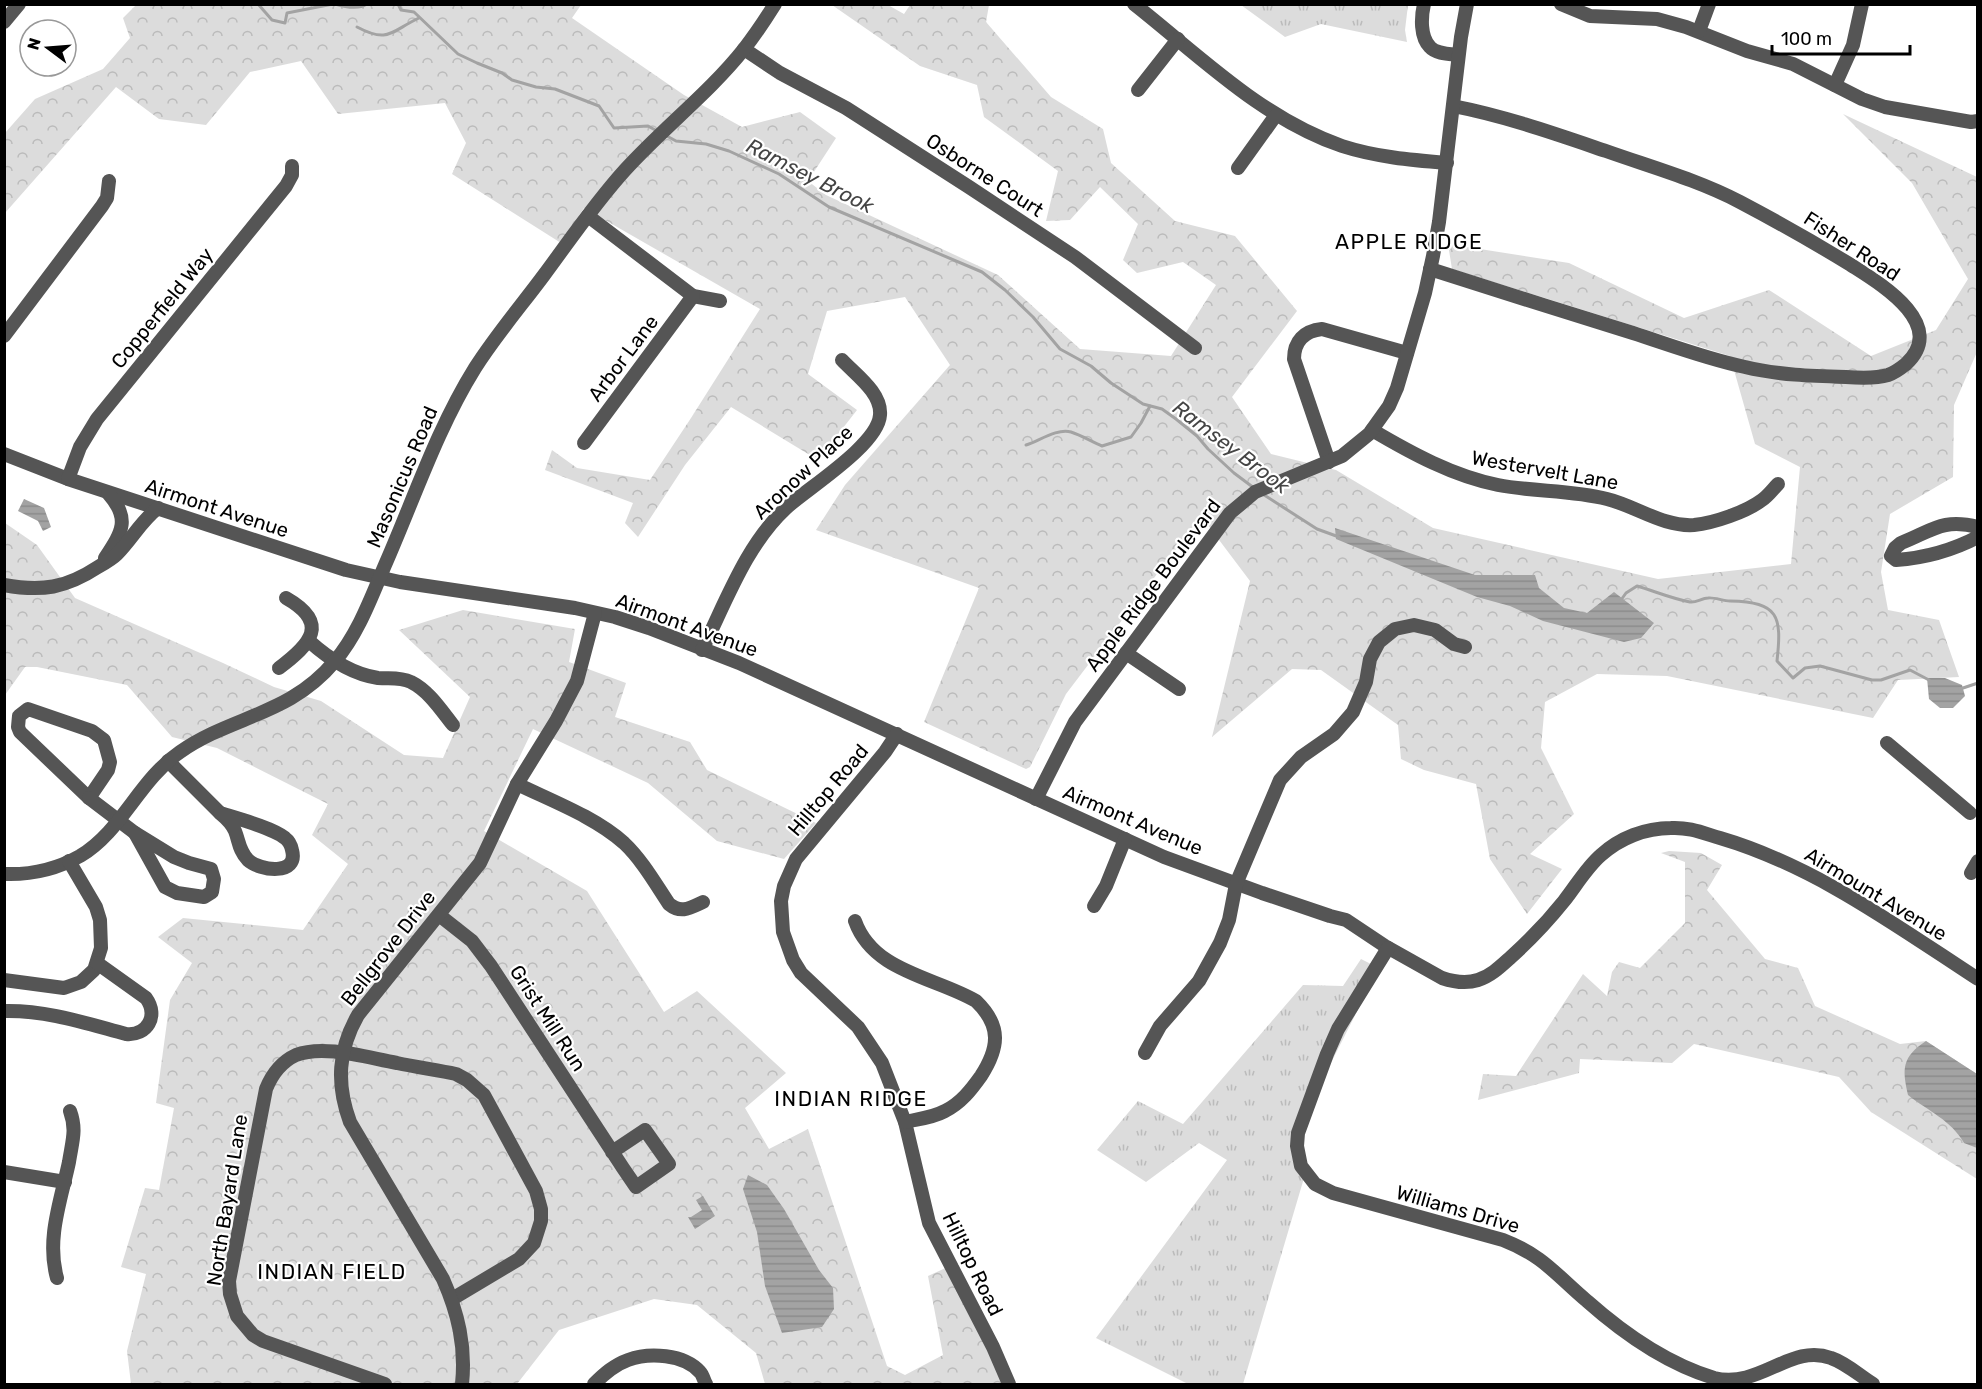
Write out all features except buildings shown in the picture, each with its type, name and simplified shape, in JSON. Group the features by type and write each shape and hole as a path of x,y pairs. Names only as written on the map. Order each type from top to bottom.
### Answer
{"street":[{"path":"4,22 19,4"},
{"name":"Masonicus Road","path":"4,874 30,874 69,861 91,849 141,789 168,761 198,740 288,701 307,689 334,662 358,625 380,579 439,437 468,381 487,351 624,171 744,49 775,4"},
{"path":"1134,4 1276,116 1318,137 1359,151 1398,159 1447,163"},
{"path":"1424,4 1423,34 1430,48 1458,56"},
{"name":"Apple Ridge Boulevard","path":"1036,799 1075,722 1230,513 1242,502 1269,485 1329,462 1356,446 1372,430 1389,406 1397,388 1430,269 1439,222 1458,56 1467,4"},
{"path":"1561,4 1577,12 1603,11 1657,19 1699,31 1747,51 1793,64 1862,99 1885,107 1971,122 1977,121"},
{"path":"1699,31 1709,4"},
{"path":"1835,85 1853,45 1862,4"},
{"path":"1138,90 1178,39"},
{"name":"Osborne Court","path":"744,49 780,73 846,108 1075,257 1196,348"},
{"name":"Fisher Road","path":"1430,269 1715,360 1775,373 1864,378 1889,374 1908,362 1916,350 1918,340 1916,322 1912,313 1905,304 1876,281 1797,232 1740,201 1685,179 1559,135 1492,114 1453,106"},
{"path":"1238,168 1276,116"},
{"name":"Copperfield Way","path":"68,479 80,447 97,419 286,186 292,175 292,166"},
{"path":"4,336 102,206 107,198 109,181"},
{"path":"588,216 693,296 720,301"},
{"name":"Arbor Lane","path":"584,443 693,296"},
{"path":"1329,462 1294,359 1294,351 1301,338 1314,330 1322,329 1407,353"},
{"name":"Aronow Place","path":"702,650 753,549 766,530 787,507 859,448 879,423 878,400 842,360"},
{"name":"Westervelt Lane","path":"1372,430 1402,448 1480,481 1501,486 1591,495 1620,502 1679,525 1695,525 1745,510 1764,499 1778,484"},
{"name":"Airmont Avenue","path":"4,454 106,492 326,564 380,579 517,598 596,613 649,628 739,663 1164,857 1330,916"},
{"path":"99,567 117,539 122,521 119,505 106,492"},
{"path":"4,585 44,589 75,580 116,556 158,508"},
{"path":"1977,527 1955,522 1945,524 1901,543 1891,556 1896,560 1917,559 1951,550 1977,537"},
{"path":"279,668 309,642 313,629 305,610 286,598"},
{"name":"Bellgrove Drive","path":"462,1384 463,1344 452,1299 443,1278 350,1122 342,1095 340,1078 342,1053 346,1038 358,1015 480,863 517,784 556,722 577,681 596,613"},
{"path":"1145,1053 1160,1026 1199,981 1209,965 1229,920 1236,884 1280,780 1300,757 1334,734 1353,712 1366,682 1370,659 1379,642 1395,629 1414,625 1434,630 1454,644 1465,647"},
{"path":"309,642 334,662 362,674 411,682 425,692 453,726"},
{"path":"1126,652 1179,689"},
{"path":"89,798 108,770 110,762 104,740 92,731 31,709 23,712 17,722 20,732 89,798 135,833 174,857 211,869 214,879 212,892 204,897 177,893 165,887 135,833"},
{"name":"Hilltop Road","path":"897,734 885,752 796,859 784,886 781,917 784,939 793,960 812,985 841,1009 871,1045 891,1082 905,1122 929,1223 993,1347 1009,1384"},
{"path":"1887,743 1975,811"},
{"path":"168,761 220,813 230,823 235,831 238,844 249,860 276,870 288,866 292,861 290,844 284,837 220,813"},
{"path":"517,784 606,830 624,844 644,866 674,908 688,910 703,902"},
{"name":"Airmount Avenue","path":"1330,916 1346,920 1388,948 1442,978 1464,983 1485,978 1495,972 1542,926 1600,855 1627,837 1657,828 1672,828 1702,832 1740,843 1811,874 1851,897 1977,979"},
{"path":"1094,906 1106,886 1125,839"},
{"path":"4,1011 29,1011 49,1001 64,988 88,977 98,963 102,934 100,921 96,908 69,861"},
{"name":"Grist Mill Run","path":"439,915 472,942 491,966 612,1152"},
{"path":"855,921 862,937 873,950 909,972 976,1001 985,1010 994,1028 995,1039 991,1060 965,1096 944,1112 905,1122"},
{"name":"Williams Drive","path":"1388,948 1338,1029 1298,1133 1298,1155 1307,1175 1315,1184 1333,1193 1518,1246 1550,1266 1588,1302 1627,1334 1660,1354 1713,1378 1732,1381 1750,1379 1799,1357 1820,1355 1835,1359 1873,1384"},
{"path":"4,980 126,1034 133,1035 145,1030 152,1018 150,1004 146,998 98,963"},
{"name":"North Bayard Lane","path":"385,1384 263,1341 244,1327 237,1316 230,1294 229,1281 266,1089 270,1079 285,1062 295,1056 322,1051 342,1053 445,1072 468,1080 484,1095 536,1191 541,1209 541,1221 538,1232 527,1251 519,1259 452,1299"},
{"path":"57,1278 53,1263 53,1236 75,1130 70,1111"},
{"path":"4,1172 65,1182"},
{"path":"594,1384 605,1373 622,1362 641,1356 654,1355 667,1356 690,1365 700,1372 706,1384"}],"green space":[{"path":"136,5 581,5 572,18 684,95 742,127 800,112 836,138 808,181 826,195 998,275 1080,349 1171,356 1216,285 1183,262 1137,273 1123,260 1138,224 1100,187 1070,220 1046,221 1058,171 984,117 977,85 920,66 832,5 888,5 904,14 910,5 989,5 986,22 1051,97 1103,129 1111,163 1175,221 1235,236 1297,311 1232,397 1271,454 1336,470 1433,528 1658,579 1791,564 1800,467 1755,444 1730,356 1452,269 1448,244 1569,263 1684,318 1769,290 1871,356 1936,330 1968,279 1912,183 1843,114 1977,177 1977,352 1954,405 1953,477 1890,514 1881,572 1888,610 1939,620 1959,677 1898,680 1873,718 1667,676 1597,674 1545,702 1541,748 1574,814 1530,854 1562,869 1527,914 1490,859 1476,784 1424,770 1401,759 1398,725 1321,670 1292,669 1212,737 1250,581 1201,516 1066,694 1030,767 1026,769 924,722 979,588 816,530 845,485 950,365 905,297 827,311 808,374 857,410 818,460 731,407 685,465 638,537 625,523 633,503 545,470 552,450 577,468 650,480 760,309 584,208 561,243 452,174 466,143 445,103 338,114 301,61 250,72 206,125 159,119 116,87 5,213 5,133 35,99 103,69 130,38 123,18"},
{"path":"1241,5 1408,5 1405,30 1407,42 1321,24 1285,37"},
{"path":"5,523 37,545 75,598 274,687 321,701 404,755 443,758 470,697 399,630 463,610 575,629 569,662 626,683 615,717 690,742 707,770 816,823 784,859 717,841 648,783 533,729 484,831 587,891 664,1012 697,991 786,1073 745,1108 769,1149 808,1129 887,1366 905,1375 943,1355 928,1276 950,1266 1004,1384 765,1384 756,1353 697,1305 654,1299 559,1330 517,1384 131,1384 127,1351 146,1274 121,1267 145,1188 159,1190 174,1108 156,1103 170,1000 192,963 158,937 183,918 303,930 348,864 312,835 328,804 217,748 172,737 127,685 37,667 25,667 5,695"},
{"path":"1669,851 1701,853 1722,865 1707,890 1765,959 1798,968 1815,1006 1900,1044 1926,1041 1977,1074 1977,1179 1871,1112 1839,1077 1694,1044 1672,1063 1580,1059 1579,1073 1478,1100 1483,1074 1516,1076 1583,974 1607,996 1612,972 1619,962 1640,968 1685,923 1685,862 1661,853"},
{"path":"1361,959 1379,968 1299,1126 1304,1178 1243,1384 1188,1384 1096,1338 1227,1160 1199,1143 1146,1182 1097,1150 1138,1101 1183,1124 1303,985 1343,986"}],"shaded area":[{"path":"24,499 44,508 51,527 43,531 38,521 18,511"},
{"path":"1335,528 1475,575 1535,575 1539,588 1564,608 1587,613 1614,592 1654,623 1641,638 1624,642 1543,621 1510,606 1477,597 1336,539"},
{"path":"1927,678 1945,678 1962,685 1965,696 1953,708 1940,708 1929,699"},
{"path":"1926,1041 1977,1074 1977,1148 1964,1143 1946,1122 1908,1095 1905,1070 1908,1058"},
{"path":"748,1175 767,1185 784,1209 819,1270 833,1288 834,1309 822,1327 782,1333 765,1286 757,1232 743,1189"},
{"path":"703,1196 715,1216 695,1229 688,1217 702,1210 696,1200"}],"waterway":[{"name":"Ramsey Brook","path":"258,4 272,20 285,23 287,13 333,4"},
{"name":"Ramsey Brook","path":"335,4 347,7 367,4"},
{"name":"Ramsey Brook","path":"398,4 401,10 414,12 458,54 502,73 512,80 536,87 555,89 599,106 614,128 648,126 657,131"},
{"path":"357,27 376,35 390,34 419,18"},
{"name":"Ramsey Brook","path":"665,135 676,141 706,144 729,151 779,174 829,207 982,272 1033,317 1060,349 1091,366 1111,383 1143,404 1162,409 1176,419 1197,436 1234,473 1254,488"},
{"path":"1026,445 1054,433 1066,431 1102,446 1131,437 1150,406"},
{"name":"Ramsey Brook","path":"1261,493 1317,529 1339,537"},
{"name":"Ramsey Brook","path":"1621,600 1626,593 1637,586 1690,602 1710,598 1759,604 1774,614 1779,633 1777,661 1793,678 1805,668 1820,666 1872,680 1881,680 1910,670 1929,680"},
{"name":"Ramsey Brook","path":"1960,689 1978,683"}],"district":[{"name":"APPLE RIDGE","path":"1409,242"},
{"name":"INDIAN RIDGE","path":"851,1099"},
{"name":"INDIAN FIELD","path":"332,1272"}]}
